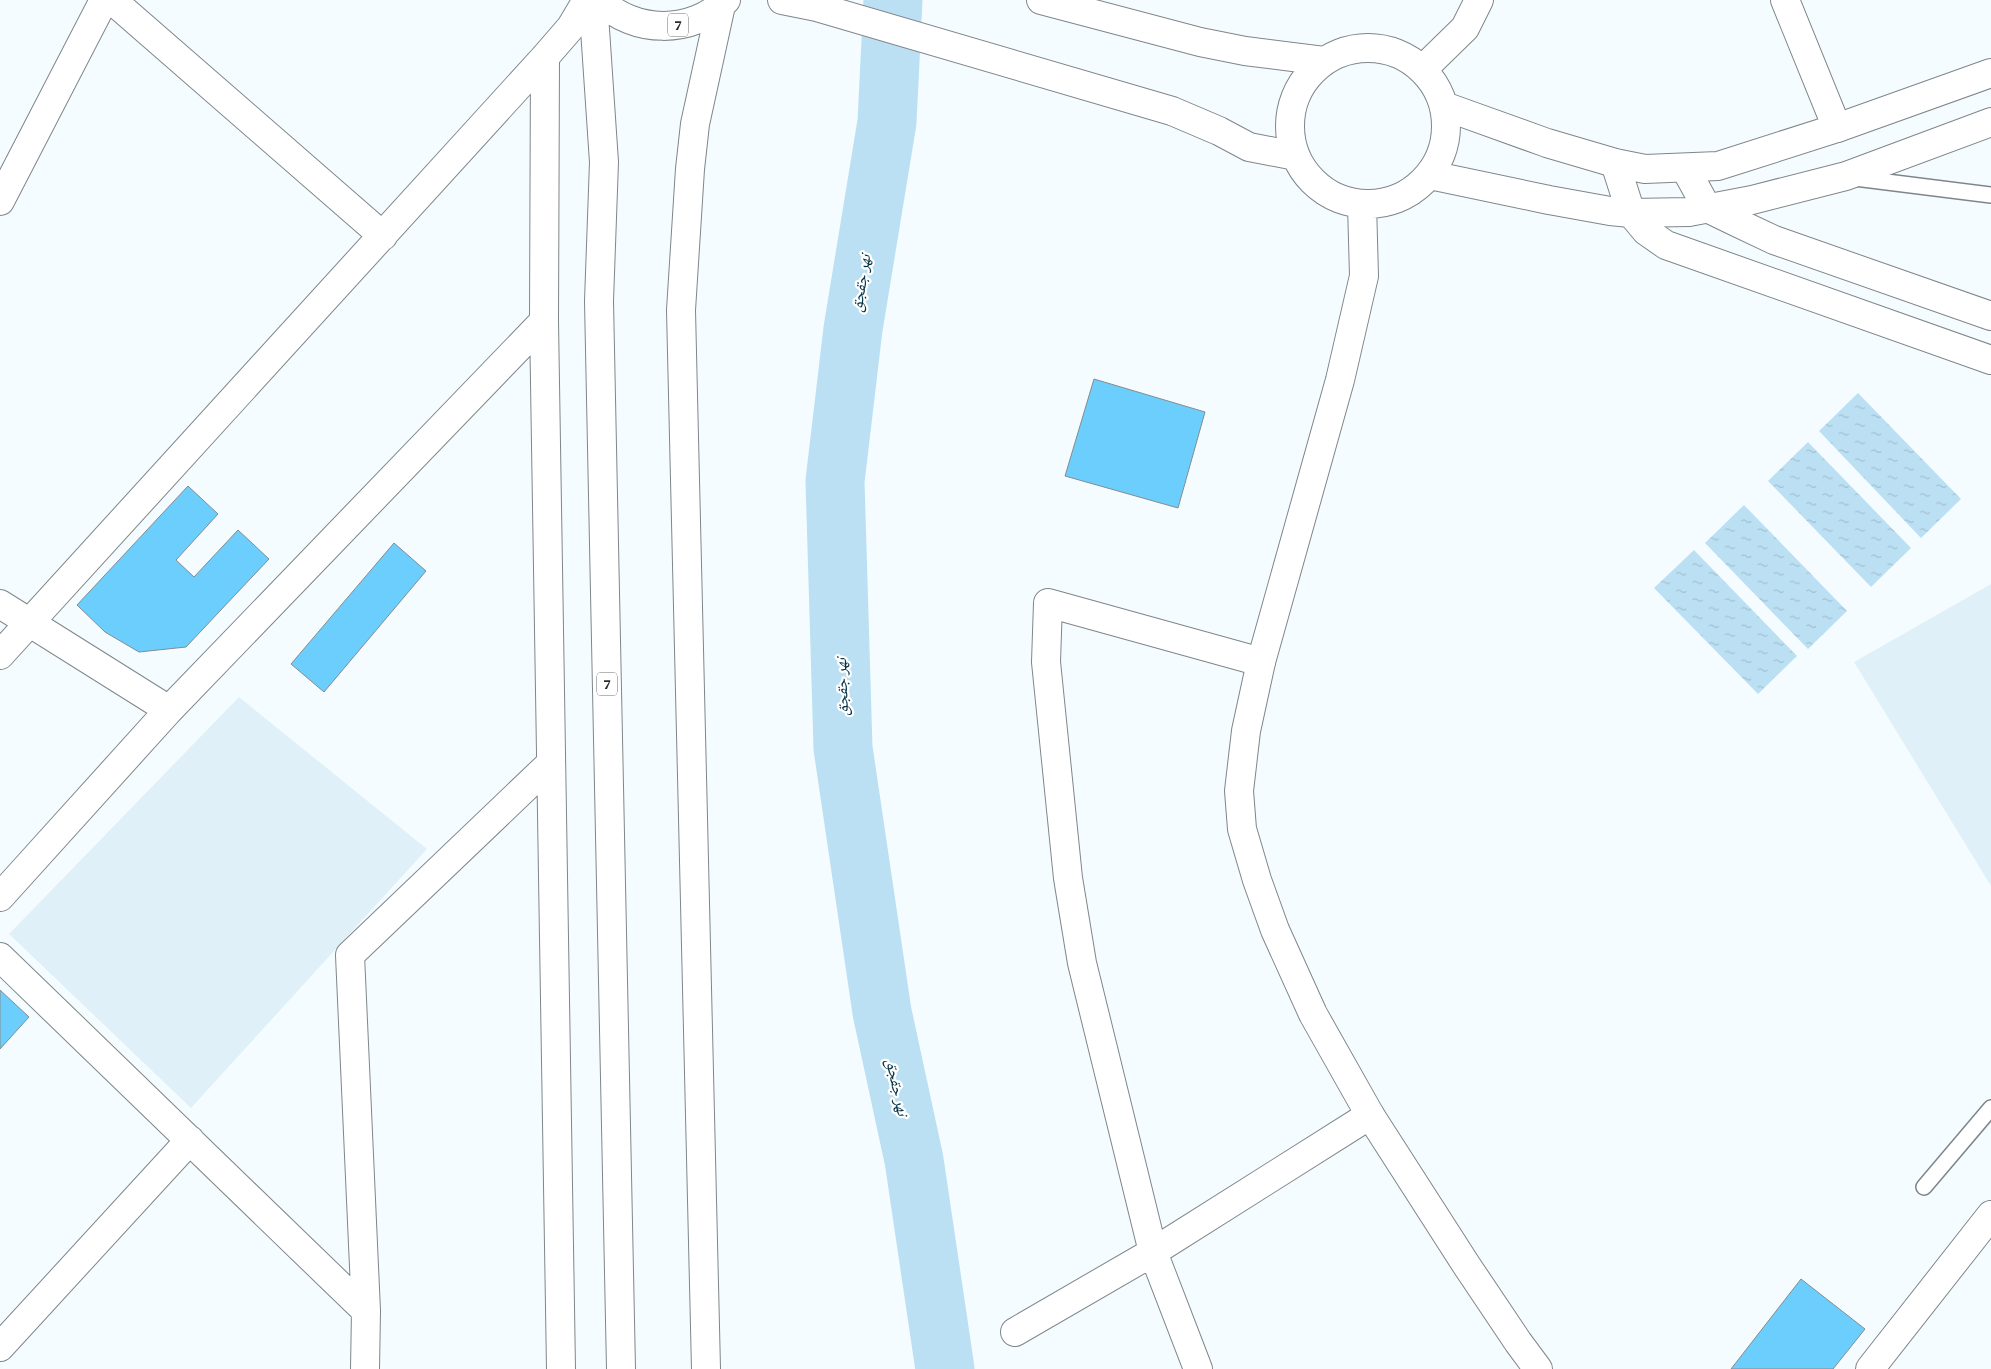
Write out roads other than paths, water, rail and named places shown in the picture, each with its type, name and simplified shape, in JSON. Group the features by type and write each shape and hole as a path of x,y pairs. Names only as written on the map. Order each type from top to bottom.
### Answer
{"main road":[{"path":"0,201 104,0"},
{"path":"112,0 383,236"},
{"path":"0,654 545,57 571,27 587,0"},
{"name":"7","path":"593,0 604,162 599,301 621,1369"},
{"name":"7","path":"600,0 624,18 643,25 664,27 691,22 704,17 724,3"},
{"path":"782,0 817,7 1098,88 1172,111 1219,131 1250,147 1296,156"},
{"path":"1041,0 1208,44 1324,61"},
{"path":"1423,69 1465,28 1479,0"},
{"path":"1785,0 1837,128"},
{"name":"7","path":"706,1369 681,310 690,168 695,124 724,3"},
{"path":"1364,48 1385,49 1405,57 1423,69 1436,86 1444,106 1447,127 1444,148 1430,175 1404,196 1384,203 1362,204 1341,200 1322,190 1307,175 1296,156 1290,136 1291,114 1296,94 1308,76 1324,61 1343,52 1364,48"},
{"path":"545,57 544,321 561,1369"},
{"path":"1444,106 1555,146 1615,163 1645,169 1685,168 1718,166 1837,128 1991,73"},
{"path":"1430,175 1549,200 1631,213 1668,214 1690,212 1752,200 1846,176 1991,122"},
{"path":"1615,163 1631,213 1646,231 1666,245 1991,360"},
{"path":"1685,168 1707,208 1774,240 1991,316"},
{"path":"1362,204 1364,276 1340,380 1261,662 1246,730 1239,790 1242,829 1257,880 1275,930 1313,1014 1370,1115 1467,1266 1538,1369"},
{"path":"0,897 170,710 544,321"},
{"path":"1198,1369 1153,1252 1082,963 1068,878 1046,662 1048,603 1261,662"},
{"path":"0,604 170,710"},
{"path":"365,1369 366,1311 350,955 551,763"},
{"path":"0,957 366,1311"},
{"path":"1015,1332 1153,1252 1370,1115"},
{"path":"0,1346 190,1140"},
{"path":"1870,1369 1989,1221"},
{"path":"0,1366 4,1369"}],"lane":[{"path":"1846,176 1991,195"},
{"path":"1924,1187 1991,1108"}],"water":[{"path":"1858,393 1961,499 1921,538 1819,431"},
{"path":"1808,442 1911,548 1871,587 1768,481"},
{"path":"1744,505 1847,611 1808,649 1705,543"},
{"path":"1694,550 1797,656 1758,694 1654,588"}],"waterway":[{"name":"نهر جقجق","path":"893,0 887,122 853,329 835,481 843,748 882,1012 914,1160 945,1369"}]}
